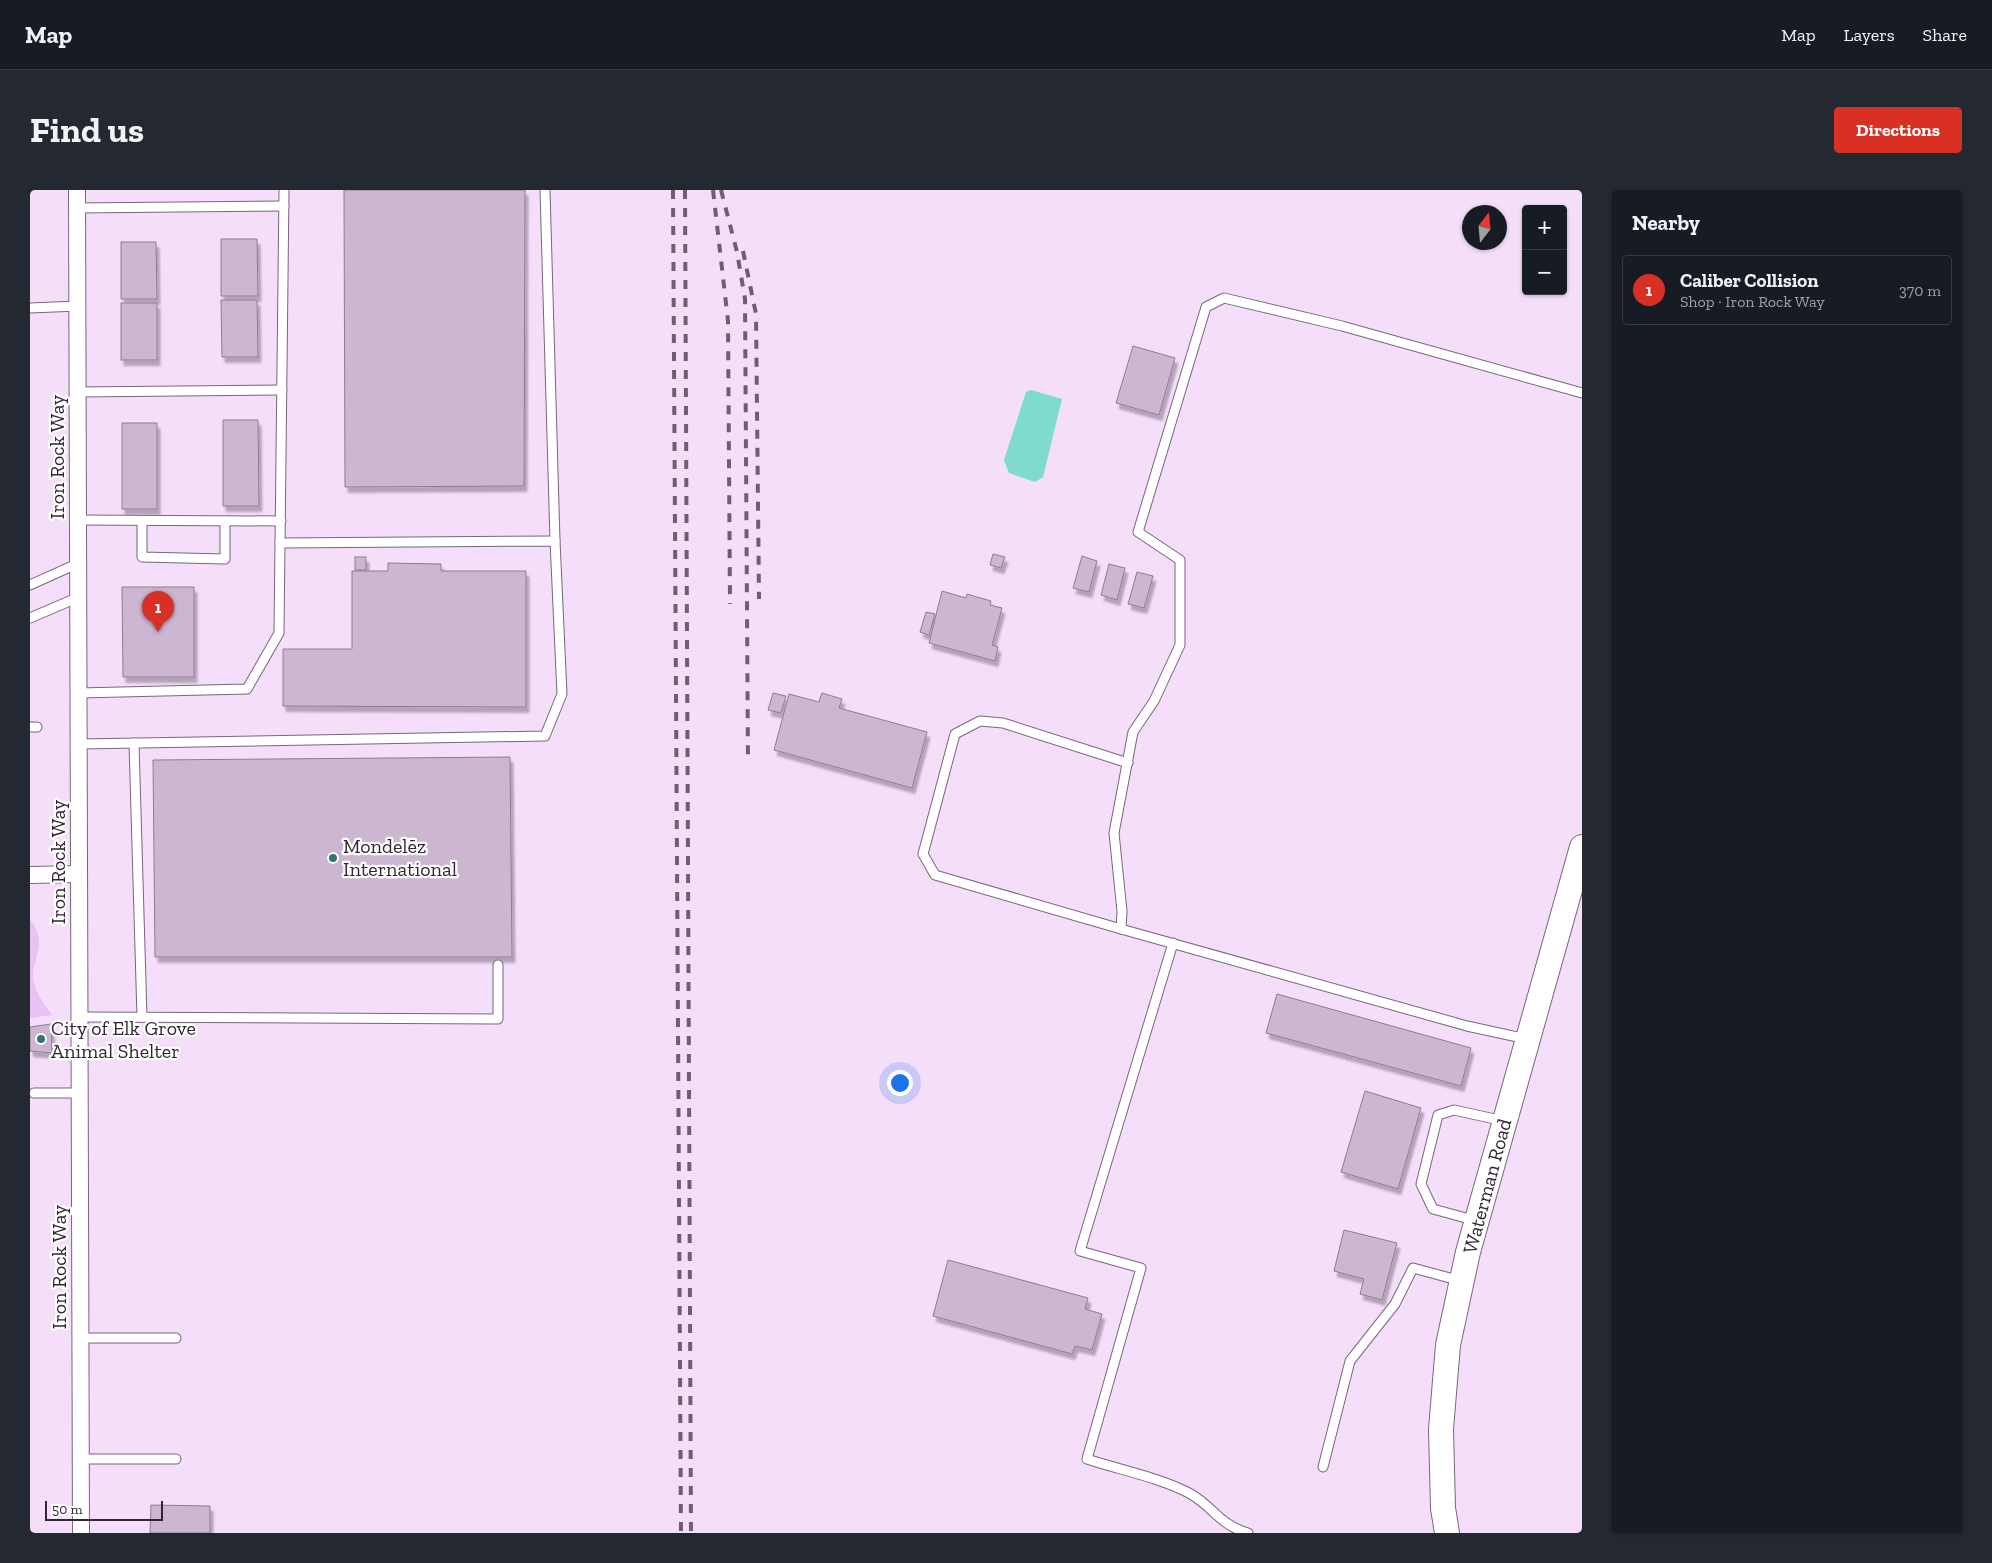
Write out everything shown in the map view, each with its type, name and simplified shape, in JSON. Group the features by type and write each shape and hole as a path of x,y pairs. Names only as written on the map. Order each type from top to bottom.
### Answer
{"main road":[{"name":"Waterman Road","path":"1447,1533 1440,1429 1448,1345 1477,1221 1582,847"}],"street":[{"name":"Iron Rock Way","path":"77,190 81,1533"},
{"path":"30,875 79,874"}],"lane":[{"path":"79,693 247,689 279,633 284,190"},
{"path":"80,744 545,736 562,694 555,541 545,190"},
{"path":"77,208 284,206"},
{"path":"1121,929 1122,911 1114,833 1133,732 1154,701 1180,644 1180,560 1138,532 1206,307 1224,298 1266,306 1582,393"},
{"path":"30,308 78,306"},
{"path":"78,392 282,390"},
{"path":"79,520 280,521"},
{"path":"142,521 142,557 225,559 225,521"},
{"path":"280,543 555,541"},
{"path":"30,585 79,563"},
{"path":"30,618 79,597"},
{"path":"1128,763 1003,723 980,721 955,734 923,854 935,875 1467,1026 1528,1039"},
{"path":"134,743 142,1017"},
{"path":"1173,943 1080,1251 1141,1268 1087,1459 1178,1488 1198,1499 1233,1529 1248,1533"},
{"path":"80,1017 498,1019 498,966"},
{"path":"34,1093 80,1093"},
{"path":"1477,1221 1433,1209 1422,1184 1438,1116 1454,1110 1505,1122"},
{"path":"1323,1468 1350,1361 1395,1304 1413,1268 1462,1282"},
{"path":"81,1338 176,1338"},
{"path":"81,1459 176,1459"}],"shaded area":[{"path":"1031,390 1062,399 1043,477 1035,482 1009,473 1004,460 1026,392"},
{"path":"30,920 38,935 39,942 33,976 35,986 52,1015 30,1018"}],"building":[{"path":"344,190 525,190 524,486 345,487"},
{"path":"221,239 257,239 258,296 221,296"},
{"path":"121,242 156,242 157,299 121,299"},
{"path":"221,300 257,300 258,357 222,357"},
{"path":"121,303 157,303 157,360 121,360"},
{"path":"1133,346 1175,358 1159,415 1116,403"},
{"path":"223,420 258,420 259,506 223,506"},
{"path":"122,423 157,423 157,509 122,509"},
{"path":"993,554 1005,557 1001,568 990,565"},
{"path":"1082,556 1097,561 1089,592 1073,588"},
{"path":"355,557 366,557 366,570 355,570"},
{"path":"388,563 441,564 441,571 526,571 526,707 283,706 283,649 352,649 352,571 388,571"},
{"path":"1109,564 1125,568 1117,600 1101,595"},
{"path":"1137,572 1153,576 1144,608 1128,604"},
{"path":"122,587 194,587 194,677 123,677"},
{"path":"942,591 966,598 967,594 991,601 990,605 1002,608 992,645 998,647 995,661 929,643"},
{"path":"926,612 935,614 929,635 920,632"},
{"path":"773,693 786,696 781,713 768,710"},
{"path":"822,693 842,699 839,708 927,732 912,788 774,750 789,694 819,702"},
{"name":"Mondelēz International","path":"510,757 512,957 155,957 153,760"},
{"path":"1277,994 1471,1048 1461,1086 1266,1033"},
{"name":"City of Elk Grove Animal Shelter","path":"51,1024 52,1053 30,1051 30,1027"},
{"path":"1365,1091 1421,1108 1398,1189 1341,1172"},
{"path":"1344,1230 1397,1243 1382,1300 1360,1294 1364,1279 1334,1271"},
{"path":"948,1260 1088,1298 1085,1309 1102,1314 1092,1350 1075,1346 1072,1354 933,1316"},
{"path":"151,1505 210,1506 210,1533 150,1533"}],"railway":[{"path":"673,190 681,1533"},
{"path":"685,190 691,1533"},
{"path":"713,190 728,321 730,604"},
{"path":"721,190 737,252 745,299 748,763"},
{"path":"743,251 756,314 759,599"}],"place":[{"name":"Caliber Collision","path":"158,632"},
{"name":"Mondelēz International","path":"333,858"},
{"name":"City of Elk Grove Animal Shelter","path":"41,1039"}]}
